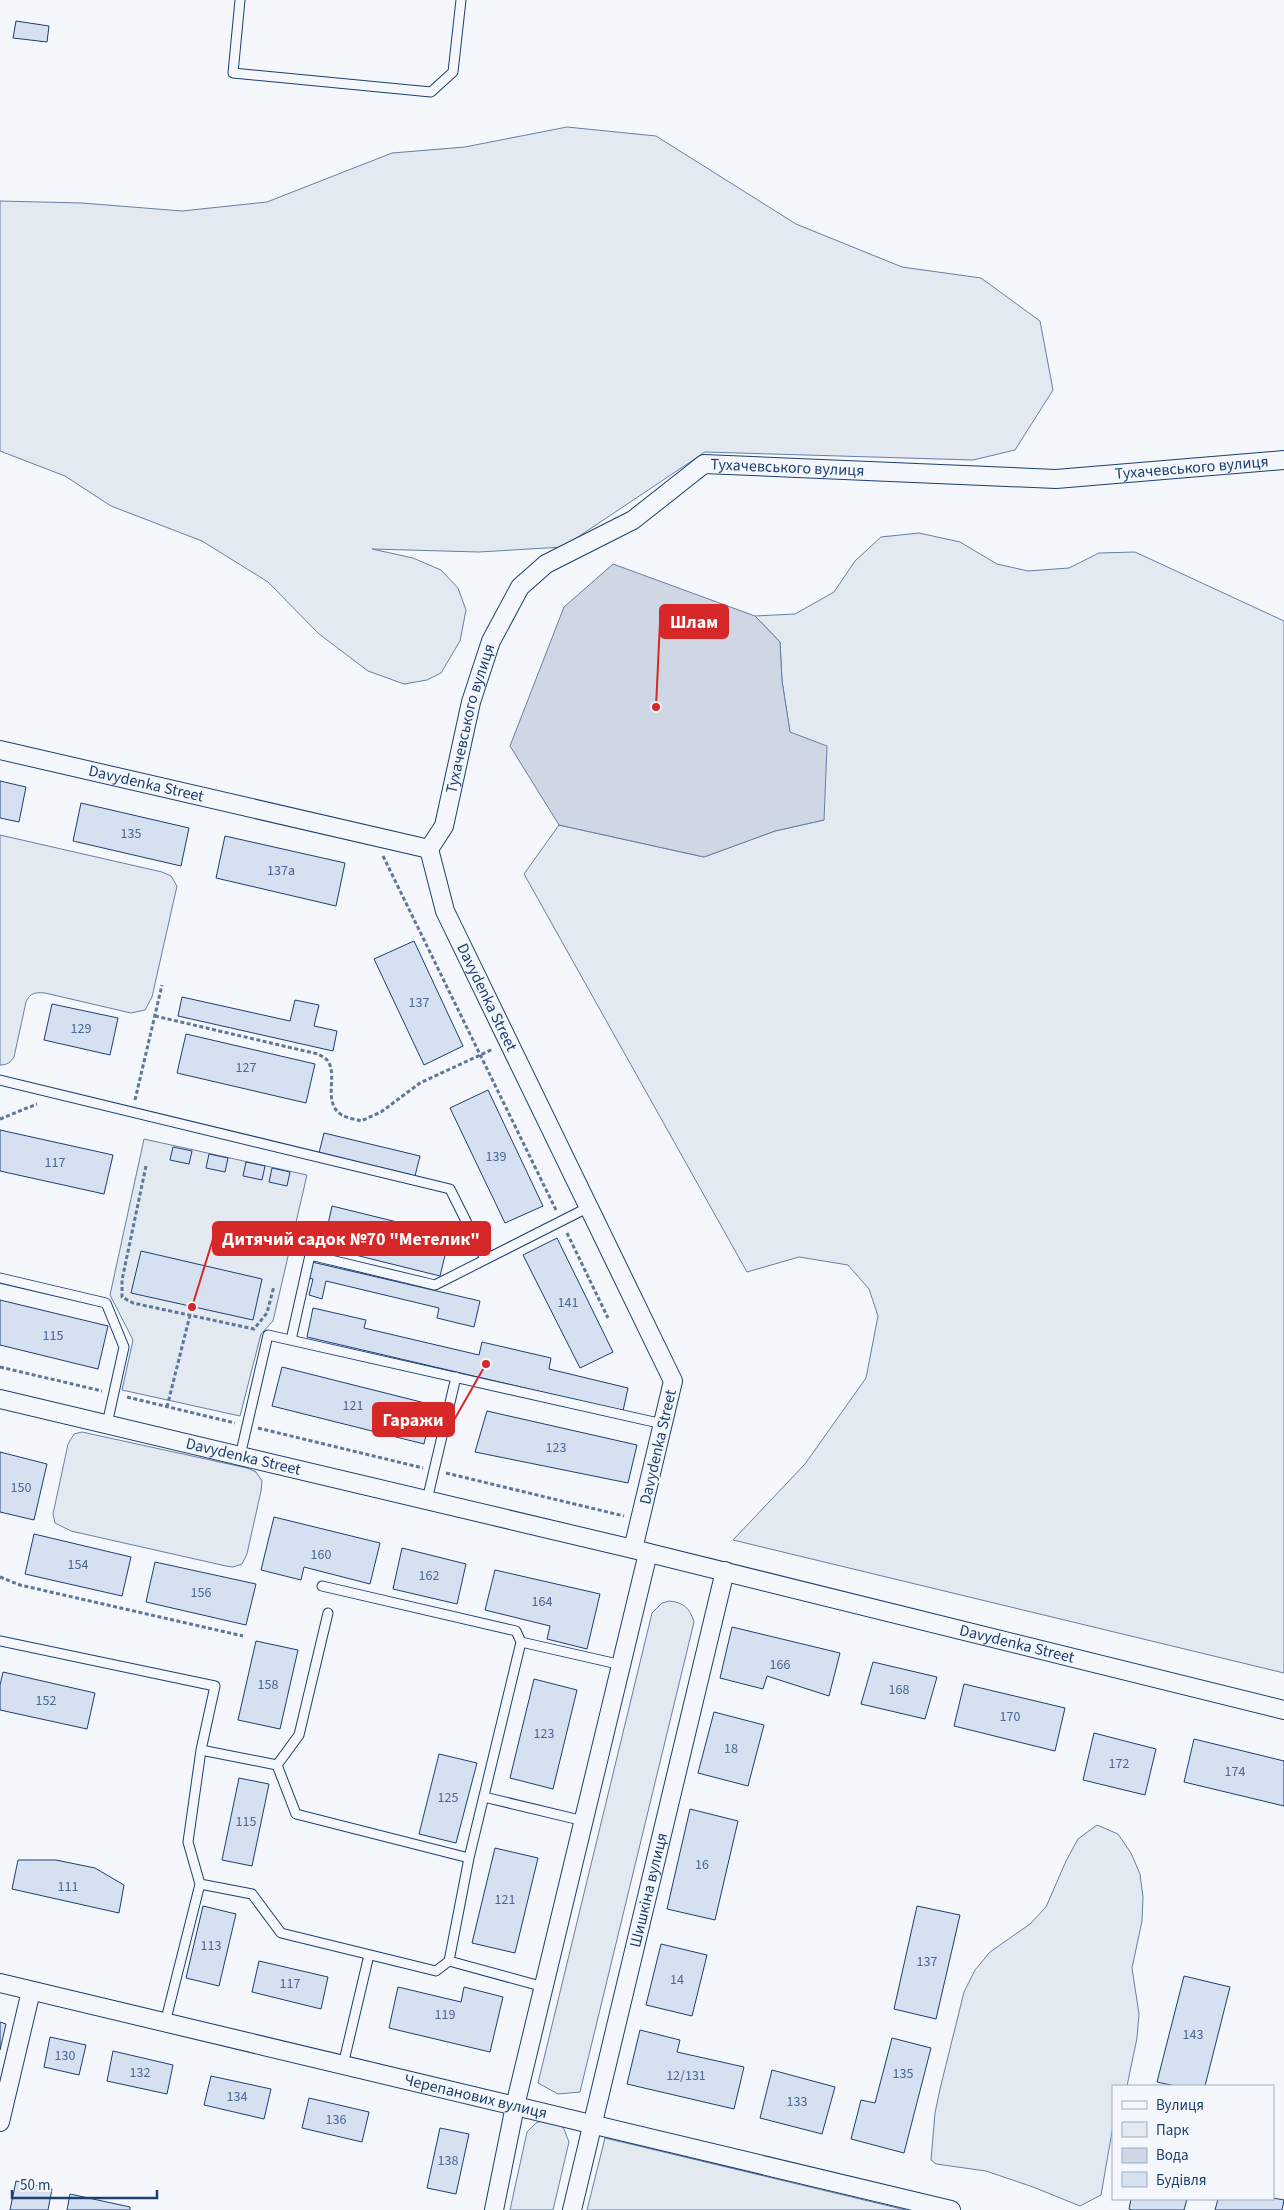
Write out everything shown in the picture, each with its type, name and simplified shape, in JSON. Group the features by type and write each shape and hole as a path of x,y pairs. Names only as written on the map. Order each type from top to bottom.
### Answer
{"street":[{"name":"Тухачевського вулиця","path":"429,849 444,826 471,702 491,641 520,587 546,564 633,520 704,464 1056,479 1284,460"},
{"name":"Davydenka Street","path":"0,750 429,849 445,911 673,1381 640,1520 641,1551"},
{"name":"Davydenka Street","path":"0,1399 725,1571 1284,1710"},
{"path":"494,2210 515,2106 622,1665 641,1551"},
{"name":"Шишкiна вулиця","path":"572,2210 725,1571"},
{"name":"Черепанових вулиця","path":"0,1983 951,2210"},
{"path":"0,2122 32,1991"}],"lane":[{"path":"240,0 233,73 431,92 453,72 461,0"},
{"path":"0,1080 450,1189 485,1259"},
{"path":"291,1340 310,1255 435,1285 589,1207"},
{"path":"0,1278 106,1303 124,1347 107,1424"},
{"path":"240,1456 268,1334 663,1424"},
{"path":"427,1500 456,1377"},
{"path":"200,1884 252,1894 281,1933 436,1971 449,1961 469,1858 521,1642 516,1632 322,1586"},
{"path":"277,1765 299,1735 328,1613"},
{"path":"0,1641 215,1686 201,1750 188,1842 200,1884 166,2023"},
{"path":"521,1642 622,1665"},
{"path":"201,1750 277,1765"},
{"path":"277,1765 296,1814 469,1858"},
{"path":"484,1797 584,1821"},
{"path":"343,2065 369,1955"},
{"path":"449,1961 544,1987"}],"path":[{"path":"373,835 608,1318"},
{"path":"132,1113 162,985"},
{"path":"155,1016 318,1054 327,1060 332,1072 330,1086 332,1102 341,1115 361,1120 381,1112 420,1083 509,1042"},
{"path":"0,1119 60,1095"},
{"path":"146,1166 122,1280 122,1297 133,1303 254,1329 267,1313 274,1286"},
{"path":"167,1407 192,1307"},
{"path":"0,1367 640,1520"},
{"path":"0,1577 20,1585 243,1636"}],"green space":[{"path":"567,127 656,136 796,224 902,267 981,278 1040,321 1053,390 1015,450 973,460 705,452 563,547 479,552 372,549 413,558 441,570 458,588 466,610 460,641 441,673 427,680 404,684 368,671 319,634 268,582 202,541 111,506 65,476 0,451 0,201 82,203 182,211 267,202 392,153 465,147"},
{"path":"919,533 960,542 997,564 1028,571 1069,568 1099,553 1135,552 1284,621 1284,1673 733,1540 805,1464 866,1378 878,1316 869,1289 848,1265 799,1257 747,1272 524,874 559,825 704,857 775,831 824,820 790,732 782,681 780,642 755,616 795,614 834,592 855,561 881,537"},
{"path":"0,835 162,872 171,876 177,886 152,997 145,1010 131,1013 45,993 33,994 26,1002 14,1057 8,1063 0,1065"},
{"path":"144,1139 307,1175 273,1321 261,1334 240,1416 122,1390 133,1340 110,1295"},
{"path":"82,1432 247,1468 256,1472 262,1481 261,1491 247,1554 242,1564 233,1567 226,1566 71,1531 55,1523 53,1514 68,1444 74,1434"},
{"path":"669,1601 682,1604 690,1613 694,1622 580,2092 558,2094 538,2083 652,1613 662,1603"},
{"path":"1097,1825 1118,1834 1131,1853 1140,1874 1143,1897 1142,1921 1132,1968 1139,2014 1137,2038 1127,2085 1112,2085 1112,2132 1101,2195 1080,2206 986,2171 936,2164 931,2160 935,2113 964,1992 975,1970 990,1952 1030,1924 1046,1907 1078,1839"},
{"path":"544,2120 559,2124 564,2129 569,2142 553,2210 510,2210 527,2132 536,2123"},
{"path":"605,2138 906,2210 587,2210"}],"water":[{"path":"613,564 755,616 780,642 782,681 790,732 827,746 824,820 775,831 704,857 559,825 510,746 564,607"}],"building":[{"path":"16,21 49,26 47,42 13,38"},
{"path":"0,781 26,787 19,822 0,818"},
{"path":"81,803 189,828 181,866 73,841"},
{"path":"225,836 345,863 336,906 216,878"},
{"path":"414,941 463,1046 424,1065 374,959"},
{"path":"182,997 290,1021 295,1000 319,1005 314,1026 337,1031 333,1051 178,1016"},
{"path":"52,1004 118,1018 110,1055 44,1040"},
{"path":"186,1034 315,1064 306,1103 177,1073"},
{"path":"488,1090 543,1206 505,1223 450,1108"},
{"path":"0,1130 113,1155 104,1194 0,1171"},
{"path":"324,1133 420,1156 415,1176 319,1153"},
{"path":"173,1147 192,1151 189,1164 170,1160"},
{"path":"209,1154 228,1158 225,1172 206,1168"},
{"path":"246,1162 265,1166 262,1180 243,1176"},
{"path":"272,1168 290,1172 287,1186 269,1182"},
{"path":"332,1206 450,1235 440,1276 323,1247"},
{"path":"557,1238 613,1352 580,1368 523,1255"},
{"path":"141,1251 262,1279 253,1320 131,1293"},
{"path":"312,1262 480,1301 474,1327 437,1318 439,1308 326,1281 322,1299 309,1295 313,1279 308,1278"},
{"path":"0,1300 108,1326 98,1369 0,1345"},
{"path":"313,1308 366,1320 364,1328 479,1355 482,1342 551,1358 549,1369 628,1388 623,1411 307,1337"},
{"path":"282,1367 433,1405 424,1444 272,1406"},
{"path":"487,1411 637,1445 628,1483 475,1452"},
{"path":"0,1452 47,1464 34,1520 0,1512"},
{"path":"274,1517 380,1543 370,1584 304,1567 301,1580 261,1570"},
{"path":"34,1534 131,1557 122,1596 25,1574"},
{"path":"402,1548 466,1564 457,1604 393,1589"},
{"path":"155,1562 256,1584 246,1625 146,1602"},
{"path":"495,1570 600,1594 587,1649 547,1639 550,1626 485,1610"},
{"path":"732,1627 840,1653 829,1696 767,1676 763,1689 720,1678"},
{"path":"256,1641 298,1650 280,1729 238,1720"},
{"path":"873,1662 937,1677 925,1719 861,1704"},
{"path":"3,1672 95,1693 87,1729 0,1710 0,1685"},
{"path":"534,1679 577,1690 553,1789 510,1778"},
{"path":"964,1684 1065,1708 1055,1751 954,1726"},
{"path":"714,1712 764,1725 748,1786 698,1773"},
{"path":"1094,1733 1156,1749 1145,1795 1083,1780"},
{"path":"1194,1739 1284,1761 1284,1806 1184,1782"},
{"path":"439,1754 477,1763 456,1843 419,1834"},
{"path":"239,1778 269,1784 252,1866 222,1860"},
{"path":"690,1809 738,1821 715,1920 667,1909"},
{"path":"495,1848 538,1858 515,1953 472,1943"},
{"path":"18,1860 56,1860 95,1868 124,1885 119,1913 12,1889"},
{"path":"203,1906 236,1914 219,1986 186,1978"},
{"path":"917,1906 960,1915 936,2019 894,2009"},
{"path":"661,1944 707,1955 692,2016 646,2005"},
{"path":"259,1961 328,1977 321,2009 252,1992"},
{"path":"1184,1976 1230,1987 1205,2085 1170,2085 1157,2082"},
{"path":"398,1987 461,2002 464,1987 503,1997 490,2052 389,2028"},
{"path":"0,2022 6,2024 0,2050"},
{"path":"640,2030 680,2040 677,2052 744,2067 734,2109 627,2084"},
{"path":"50,2037 86,2045 79,2075 44,2067"},
{"path":"892,2038 931,2048 904,2153 851,2139 861,2100 875,2103"},
{"path":"113,2051 173,2065 167,2094 107,2081"},
{"path":"772,2070 835,2087 822,2134 760,2118"},
{"path":"211,2076 271,2089 264,2119 204,2105"},
{"path":"309,2098 369,2112 362,2142 302,2128"},
{"path":"440,2128 469,2134 456,2194 427,2188"},
{"path":"16,2181 52,2189 48,2210 10,2210"},
{"path":"70,2194 130,2207 130,2210 67,2210"},
{"path":"1274,2198 1284,2200 1282,2210 1215,2210 1218,2200 1274,2200"},
{"path":"1131,2200 1187,2200 1184,2210 1129,2209"}],"place":[{"name":"Шлам","path":"656,707"},
{"name":"Дитячий садок №70 \"Метелик\"","path":"192,1307"},
{"name":"Гаражи","path":"486,1364"}]}
